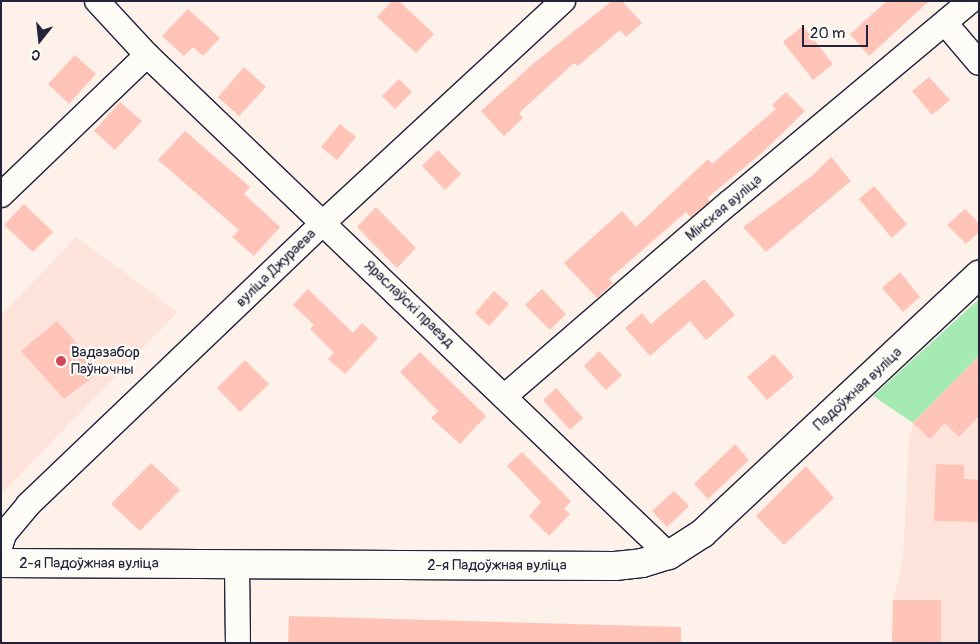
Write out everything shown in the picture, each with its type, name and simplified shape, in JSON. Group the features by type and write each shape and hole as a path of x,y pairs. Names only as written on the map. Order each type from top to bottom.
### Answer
{"main road":[{"name":"Падоўжная вуліца","path":"738,503 979,274"},
{"name":"2-я Падоўжная вуліца","path":"1,563 615,566 669,555 704,533 738,503"}],"street":[{"name":"Яраслаўскі праезд","path":"97,1 147,55 324,222 669,555"},
{"name":"вуліца Джураева","path":"1,544 4,534 28,506 324,222 563,1"},
{"name":"Мінская вуліца","path":"505,396 730,202 970,1"},
{"path":"945,23 979,63"},
{"path":"1,195 147,55"},
{"path":"237,564 238,643"}],"shaded area":[{"name":"Вадазабор Паўночны","path":"76,237 178,312 1,494 1,315"},
{"path":"979,356 979,643 892,643 893,600 903,557 909,442 913,423"}],"green space":[{"path":"979,299 979,356 913,423 873,396"}],"building":[{"path":"392,1 399,1 434,34 416,53 377,17"},
{"path":"612,1 622,1 642,23 626,37 620,30 578,66 574,63 519,113 523,118 504,136 481,111 534,63"},
{"path":"887,1 929,1 869,56 850,34"},
{"path":"188,9 220,38 203,56 193,47 184,56 162,36"},
{"path":"803,26 833,64 813,80 783,42"},
{"path":"75,55 96,74 69,104 48,84"},
{"path":"244,67 266,87 239,116 218,97"},
{"path":"929,77 950,100 932,115 912,91"},
{"path":"399,79 412,92 395,109 382,96"},
{"path":"786,92 805,111 764,151 707,198 710,201 691,218 686,212 609,279 613,283 597,298 564,263 622,211 636,227 708,159 712,164 776,109 772,105"},
{"path":"120,102 142,121 115,150 94,131"},
{"path":"340,124 356,137 337,160 321,147"},
{"path":"185,131 250,187 244,194 280,227 254,256 232,237 239,230 158,160"},
{"path":"438,150 461,174 445,190 422,166"},
{"path":"831,157 851,181 766,252 743,227 813,175"},
{"path":"874,186 907,224 892,238 859,199"},
{"path":"24,204 53,232 33,252 4,225"},
{"path":"376,207 416,248 397,268 357,227"},
{"path":"965,209 979,223 979,232 966,244 947,225"},
{"path":"900,272 920,297 903,312 882,288"},
{"path":"704,279 735,315 706,340 690,321 650,356 625,328 642,313 651,324"},
{"path":"308,289 353,333 362,323 378,338 345,374 328,359 334,353 310,329 314,325 293,305"},
{"path":"542,289 566,314 550,330 525,305"},
{"path":"494,291 509,304 489,326 475,313"},
{"name":"Вадазабор Паўночны","path":"57,321 101,371 64,399 21,351"},
{"path":"599,351 622,375 606,390 584,366"},
{"path":"420,352 486,416 460,444 431,418 438,411 400,372"},
{"path":"774,354 794,377 767,400 747,377"},
{"path":"979,356 979,416 959,437 945,423 930,439 913,423"},
{"path":"245,360 269,384 240,412 217,388"},
{"path":"556,388 583,418 570,430 543,400"},
{"path":"735,444 749,460 708,499 694,484"},
{"path":"522,452 571,501 564,509 570,514 549,536 529,516 541,502 507,466"},
{"path":"151,463 180,490 140,531 111,504"},
{"path":"936,464 964,465 964,479 979,480 979,522 934,521"},
{"path":"806,466 834,498 784,545 756,516"},
{"path":"674,491 689,506 667,527 652,511"},
{"path":"893,600 941,600 941,643 892,643"},
{"path":"289,616 681,627 681,643 288,643"}],"place":[{"name":"Вадазабор Паўночны","path":"61,361"}]}
